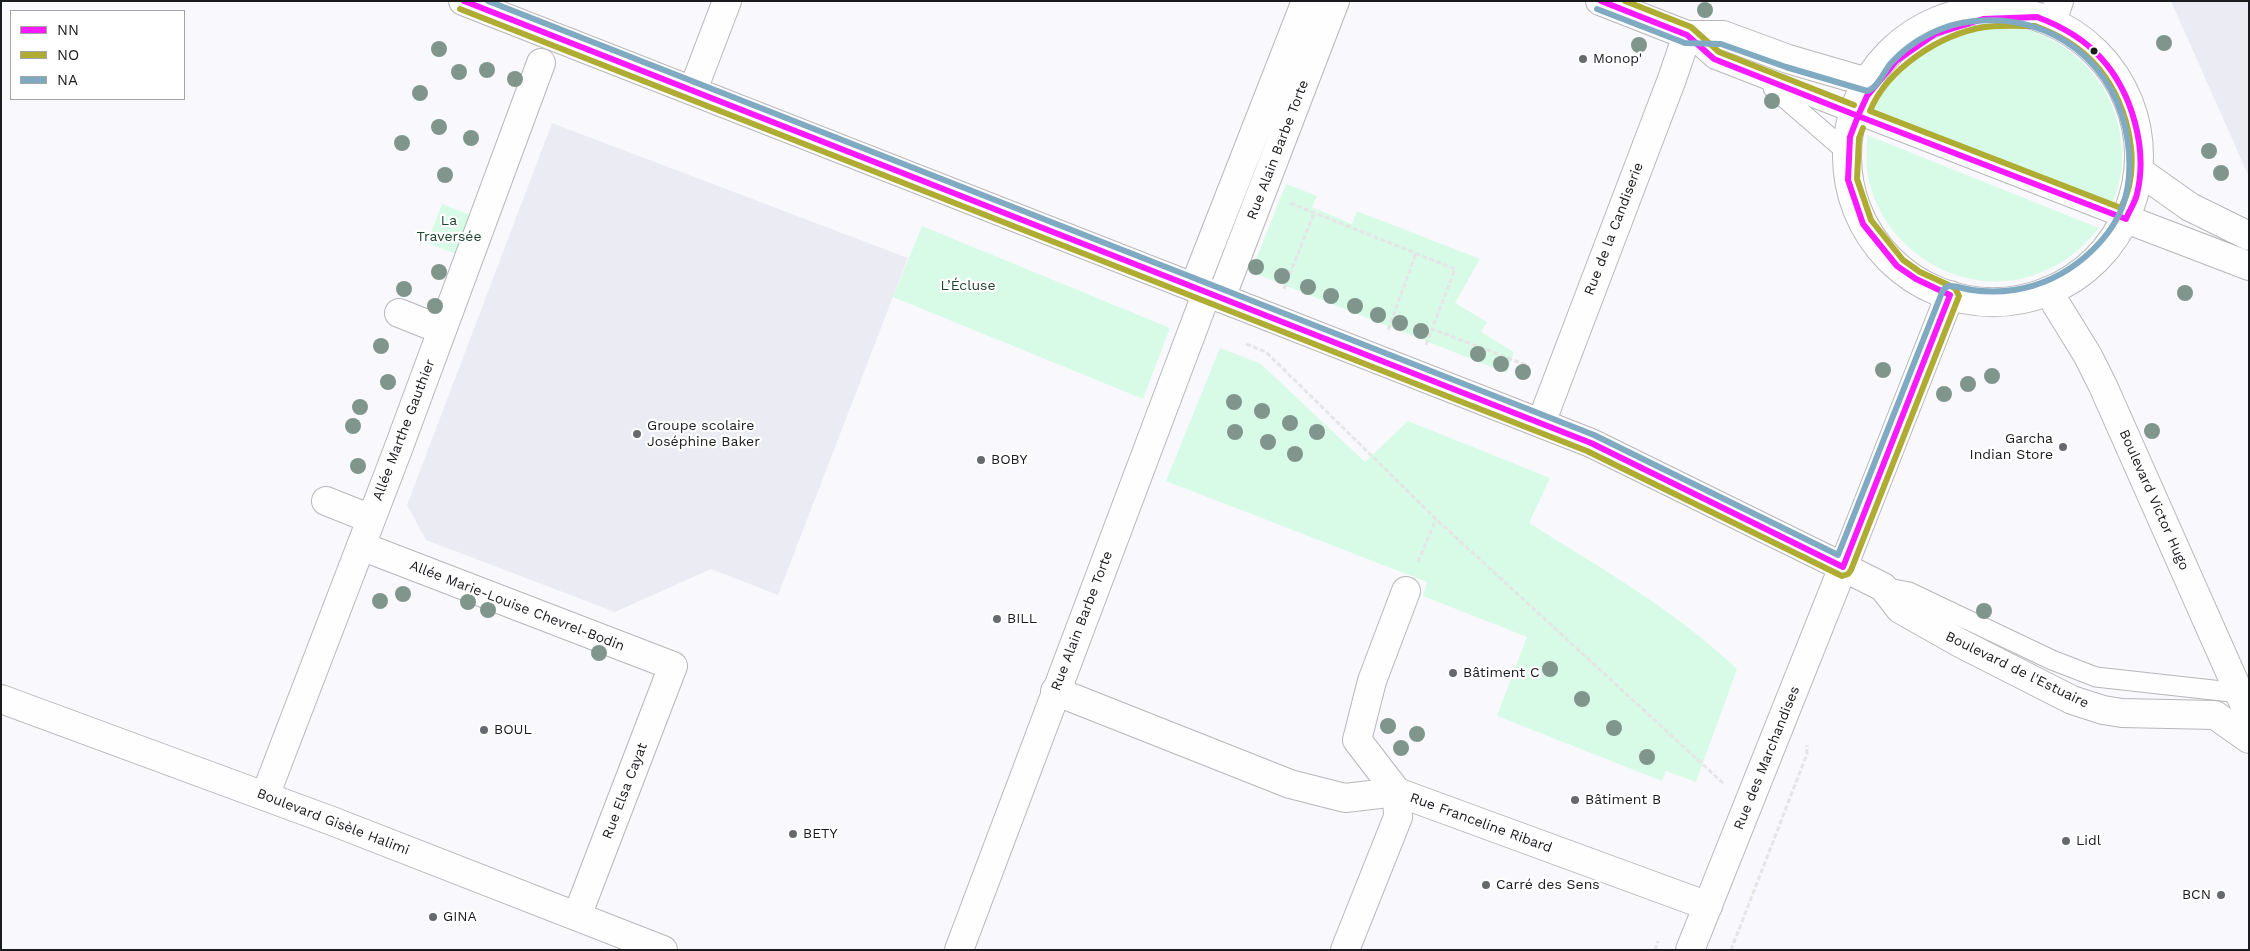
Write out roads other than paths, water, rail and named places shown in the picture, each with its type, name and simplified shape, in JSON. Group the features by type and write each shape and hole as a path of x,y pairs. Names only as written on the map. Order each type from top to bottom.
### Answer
{"street":[{"name":"Boulevard de l'Estuaire","path":"463,1 1378,361 1541,423 1629,460 1884,587 1900,610 2072,700 2103,710 2122,713 2215,715 2249,739"},
{"path":"693,90 727,1"},
{"name":"Rue Alain Barbe Torte","path":"959,950 1055,691 1207,293 1290,42 1306,1"},
{"name":"Rue Alain Barbe Torte","path":"1207,293 1262,192 1335,1"},
{"path":"1600,1 1687,35 1723,35 1788,59 1867,82"},
{"path":"1994,10 2023,13 2056,12 2109,67 2128,99 2138,134 2139,171 2137,194 2126,219 2115,237 2096,260 2074,278 2048,291 2022,299 1995,302 1968,300 1950,295 1919,282 1898,267 1875,242 1855,204 1849,179 1847,152 1849,126 1867,82 1888,54 1910,35 1936,21 1964,12 1994,10"},
{"name":"Rue de la Candiserie","path":"1541,423 1672,80 1687,35"},
{"name":"Allée Marthe Gauthier","path":"265,796 361,546 541,63"},
{"path":"2139,171 2190,207 2249,236"},
{"path":"2126,219 2249,266"},
{"name":"Boulevard Victor Hugo","path":"2048,291 2088,356 2103,386 2245,701"},
{"name":"Rue des Marchandises","path":"1690,950 1950,295"},
{"path":"399,313 442,330"},
{"path":"326,501 371,519"},
{"name":"Allée Marie-Louise Chevrel-Bodin","path":"361,546 674,666"},
{"path":"1345,950 1398,817 1396,792 1356,740 1372,681 1406,591"},
{"name":"Rue Elsa Cayat","path":"577,916 674,666"},
{"name":"Rue Franceline Ribard","path":"1055,691 1290,784 1344,798 1396,792 1708,906"},
{"name":"Boulevard Gisèle Halimi","path":"1,700 265,796 663,950"}],"lane":[{"path":"1687,35 1714,59 2126,219"},
{"path":"1290,42 1316,52"},
{"path":"1765,80 1847,152"},
{"name":"Boulevard de l'Estuaire","path":"1884,587 1909,592 2052,660 2096,677 2245,701"}],"place":[{"name":"Monop'","path":"1583,59"},
{"name":"Groupe scolaire Joséphine Baker","path":"637,434"},
{"name":"Garcha Indian Store","path":"2063,447"},
{"name":"BOBY","path":"981,460"},
{"name":"BILL","path":"997,619"},
{"name":"Bâtiment C","path":"1453,673"},
{"name":"BOUL","path":"484,730"},
{"name":"Bâtiment B","path":"1575,800"},
{"name":"BETY","path":"793,834"},
{"name":"Lidl","path":"2066,841"},
{"name":"Carré des Sens","path":"1486,885"},
{"name":"BCN","path":"2221,895"},
{"name":"GINA","path":"433,917"}],"park label":[{"name":"La Traversée","path":"449,230"},
{"name":"L’Écluse","path":"968,286"}]}
